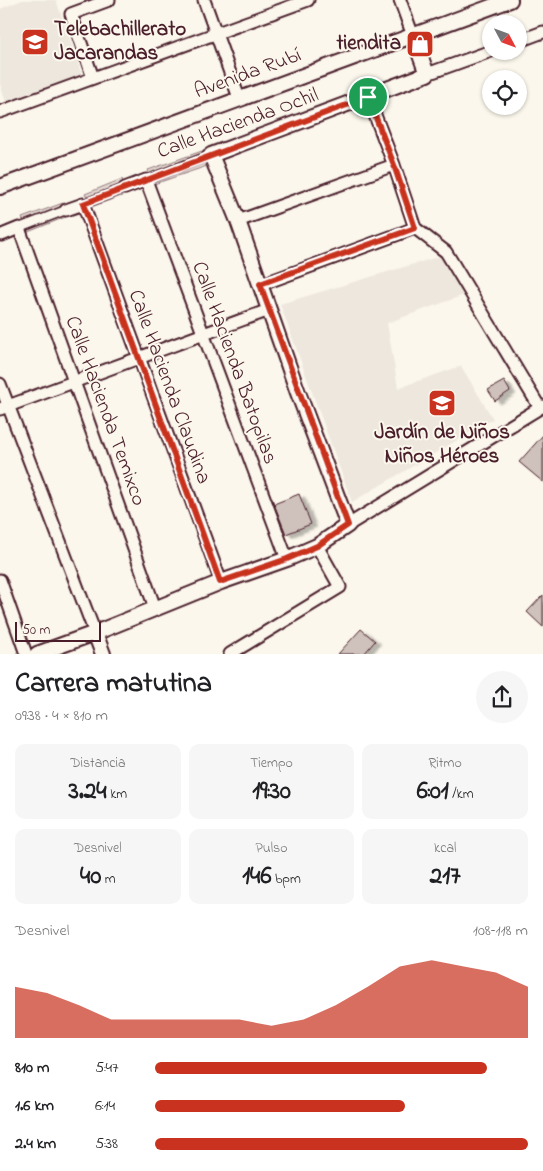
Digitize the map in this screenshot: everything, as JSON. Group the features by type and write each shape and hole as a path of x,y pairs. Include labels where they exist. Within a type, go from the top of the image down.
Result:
{"street":[{"path":"93,78 71,14 109,0"},
{"path":"204,0 239,98"},
{"path":"1,109 93,78 308,0"},
{"path":"400,0 428,74"},
{"name":"Avenida Rubí","path":"0,187 510,0"},
{"path":"528,37 543,32"},
{"name":"Calle Hacienda Ochil","path":"1,235 482,54"},
{"path":"37,654 317,546 348,525 542,407 446,252 415,228 394,165 368,97"},
{"path":"211,155 238,221 348,525"},
{"path":"238,221 394,165"},
{"name":"Calle Hacienda Batopilas","path":"146,180 287,559"},
{"name":"Calle Hacienda Claudina","path":"83,204 220,582"},
{"name":"Calle Hacienda Temixco","path":"19,228 156,608"},
{"path":"260,284 415,228"},
{"path":"4,408 269,310"},
{"path":"0,384 4,408 103,654"},
{"path":"230,654 340,587 317,546"},
{"path":"0,580 26,654"}],"shaded area":[{"name":"Telebachillerato Jacarandas","path":"22,0 56,0 82,75 6,102 0,84 0,9"},
{"path":"202,151 207,166 154,184 148,170"},
{"path":"122,179 127,194 91,207 85,194"},
{"path":"63,203 68,216 28,232 22,218"},
{"path":"441,256 464,295 387,323 398,388 461,366 493,419 352,502 280,304"}],"building":[{"path":"504,381 510,391 495,401 488,390"},
{"path":"543,435 543,482 519,462"},
{"path":"299,494 311,524 286,534 274,504"},
{"path":"543,595 543,627 527,612"},
{"path":"361,629 375,641 364,654 338,654"}],"place":[{"name":"Telebachillerato Jacarandas","path":"35,42"},
{"name":"tiendita","path":"420,44"},
{"name":"Jardín de Niños Niños Héroes","path":"442,403"}],"route":[{"path":"368,97 394,165 415,228 260,284 297,390 348,525 317,546 287,559 220,582 83,204 368,97"}]}
